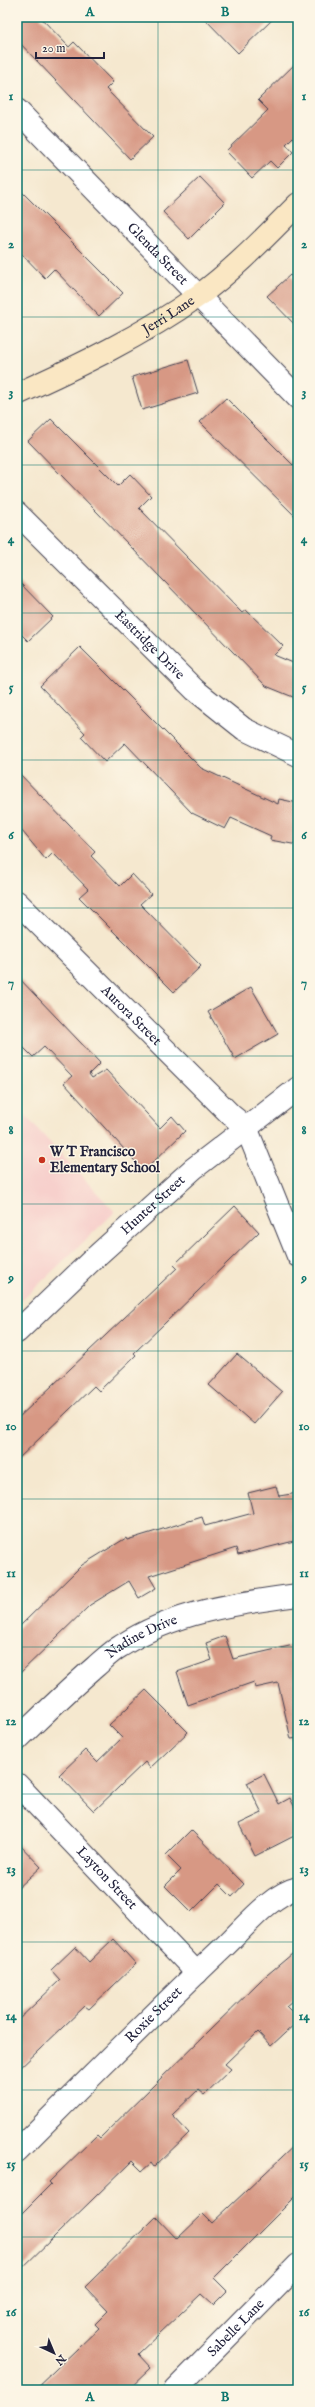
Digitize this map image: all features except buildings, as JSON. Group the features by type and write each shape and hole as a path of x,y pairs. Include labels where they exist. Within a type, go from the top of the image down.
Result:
{"street":[{"name":"Glenda Street","path":"17,110 298,398"},
{"name":"Jerri Lane","path":"17,394 59,375 131,337 199,296 265,237 298,204"},
{"name":"Eastridge Drive","path":"17,513 195,690 244,729 298,755"},
{"name":"Aurora Street","path":"17,902 226,1110 246,1127"},
{"name":"Hunter Street","path":"17,1332 91,1261 193,1169 298,1088"},
{"path":"246,1127 298,1256"},
{"name":"Nadine Drive","path":"17,1740 69,1689 120,1646 150,1630 189,1615 239,1603 298,1595"},
{"name":"Layton Street","path":"17,1784 197,1973"},
{"name":"Roxie Street","path":"17,2151 269,1904 292,1889 298,1888"},
{"name":"Sabelle Lane","path":"174,2390 298,2265"}],"shaded area":[{"name":"W T Francisco Elementary School","path":"17,1107 115,1212 17,1305"}],"place":[{"name":"W T Francisco Elementary School","path":"42,1160"}]}
